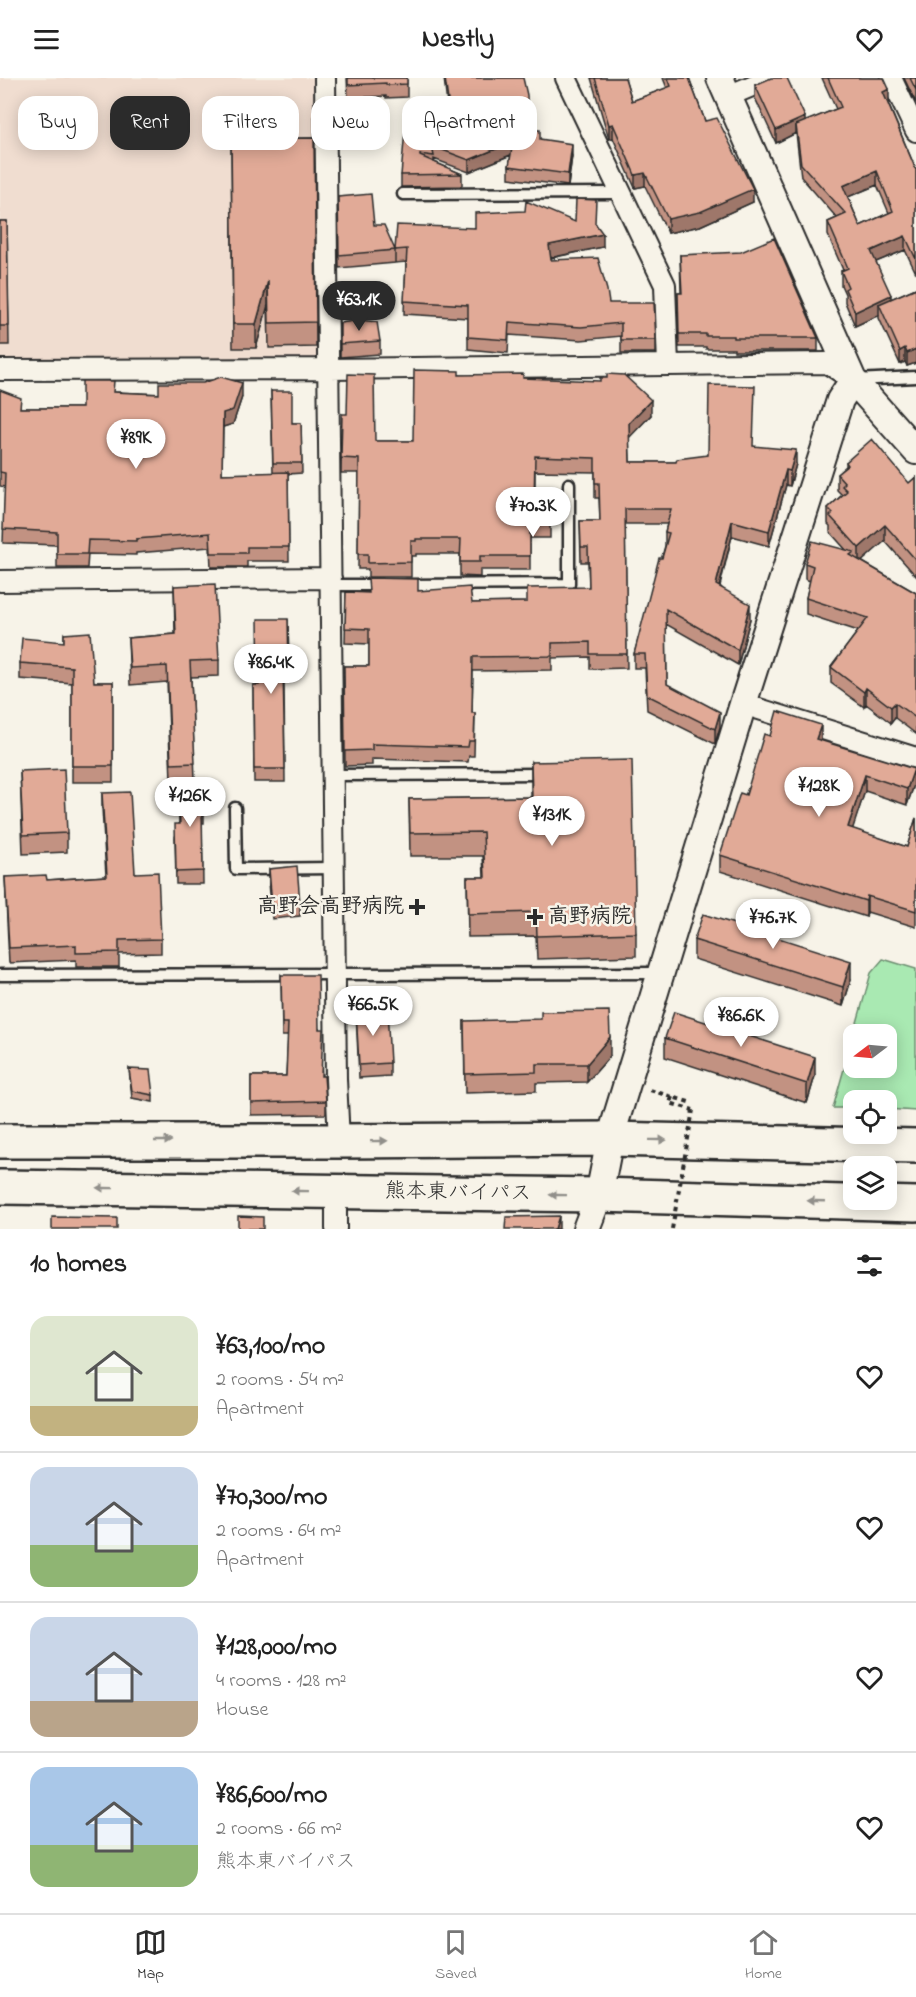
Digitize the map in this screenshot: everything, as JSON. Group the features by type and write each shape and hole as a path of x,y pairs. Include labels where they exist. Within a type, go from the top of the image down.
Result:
{"highway":[{"path":"0,1141 339,1142 610,1139 916,1146"},
{"name":"熊本東バイパス","path":"0,1187 599,1195 916,1204"}],"street":[{"path":"325,78 334,775 333,868 339,1142"},
{"path":"566,78 665,285 668,365"},
{"path":"771,78 724,87 854,380"},
{"path":"891,78 916,131"},
{"path":"0,370 827,363 854,380 916,451"},
{"path":"586,1229 599,1195 610,1139 743,704 840,400 854,380"},
{"path":"0,581 331,582"},
{"path":"743,704 916,758"},
{"path":"336,1191 336,1229"}],"lane":[{"path":"403,194 621,193"},
{"path":"854,380 916,377"},
{"path":"331,582 569,584 569,484"},
{"path":"334,775 546,774"},
{"path":"235,808 236,869 333,868"},
{"path":"0,975 661,973"}],"path":[{"path":"650,1090 692,1103"},
{"path":"672,1097 670,1103 693,1110 672,1229"}],"shaded area":[{"path":"0,78 315,78 316,96 311,96 311,150 317,150 323,358 0,358"}],"green space":[{"path":"883,959 916,969 916,1111 897,1110 897,1090 843,1090 843,1108 833,1108 843,1072 843,1078 897,1078 897,1024 857,1024 871,973"}],"building":[{"path":"348,78 407,78 407,84 348,85"},
{"path":"445,78 523,78 527,96 447,96"},
{"path":"595,78 625,78 632,101 671,86 668,78 689,78 705,121 717,118 753,189 700,212 668,219 645,173 635,175 613,124 609,125"},
{"path":"771,78 787,78 805,117 776,130 755,85"},
{"path":"828,78 884,78 889,89 883,92 916,170 916,259 905,236 871,251 891,295 855,312 845,289 848,287 841,271 848,268 828,222 846,214 801,164 796,125 841,107","holes":["877,171 893,211 860,226 843,186"]},
{"path":"910,78 916,78 916,90"},
{"path":"537,130 540,130 540,139 572,144 568,174 509,166 512,150 537,150"},
{"path":"299,138 311,138 311,150 314,150 316,322 269,323 268,281 256,324 233,324 231,150 299,150"},
{"path":"403,150 433,150 434,156 420,154 420,156 462,174 401,175"},
{"path":"443,150 493,150 469,160"},
{"path":"371,194 374,225 384,225 395,250 339,255 338,197"},
{"path":"576,199 596,200 595,223 603,234 549,245 551,260 598,258 609,303 654,303 656,340 621,340 621,323 581,327 509,322 508,340 468,337 468,305 404,301 407,249 395,250 397,225 475,228 475,213 525,211 526,201 575,222"},
{"path":"0,221 7,221 9,326 0,326"},
{"path":"774,238 818,338 734,338 734,336 679,334 678,293 682,293 680,255 741,252"},
{"path":"916,288 916,349 907,353 905,348 900,351 879,304"},
{"path":"360,320 377,322 380,341 340,344 340,323"},
{"path":"414,370 459,371 459,375 523,374 523,378 600,381 600,378 607,378 607,374 624,375 651,400 629,423 630,462 676,462 677,459 708,455 709,385 755,386 753,446 796,450 790,471 786,470 769,531 732,521 716,585 750,604 738,650 666,609 667,684 720,712 715,729 647,695 645,654 634,654 659,558 662,558 669,533 665,532 671,509 625,509 627,654 590,654 590,642 552,643 552,656 473,657 474,741 469,741 468,747 372,744 372,750 345,751 344,666 369,666 369,629 345,628 346,592 369,593 368,578 418,579 418,591 470,587 472,603 527,602 527,588 589,587 588,547 581,547 580,521 600,521 599,483 595,483 595,458 535,456 534,503 550,503 550,524 530,524 530,556 480,556 480,562 460,562 461,539 411,541 411,562 368,563 368,554 358,554 359,459 341,458 342,414 347,414 348,374 374,375 375,441 413,441"},
{"path":"221,377 242,383 233,410 223,413 222,474 288,472 289,547 247,547 247,553 211,553 210,533 136,539 136,541 88,540 87,554 57,554 57,532 3,529 5,473 0,472 0,390 21,398 20,408 82,408 82,381 114,381 113,392 159,394 159,383 203,383"},
{"path":"271,391 292,391 292,423 301,423 302,463 273,463"},
{"path":"872,439 909,483 916,477 916,560 885,525 859,548 830,516 833,513 828,508 847,491 842,486 845,483 837,474 848,465 846,462"},
{"path":"812,541 854,552 850,555 916,593 916,718 895,703 891,707 866,688 864,692 831,667 868,618 806,598 813,566 805,563"},
{"path":"215,584 219,660 190,661 195,763 171,764 167,666 130,668 128,638 176,634 174,586"},
{"path":"258,619 288,619 289,669 283,669 285,769 254,769 253,685 259,685"},
{"path":"90,632 94,682 113,682 113,766 72,766 72,667 20,663 22,638 64,642 64,634"},
{"path":"777,711 821,725 816,739 914,769 907,789 865,775 848,827 907,847 916,818 916,911 867,896 866,901 720,855 740,793 746,795 764,734 770,736"},
{"path":"632,760 636,933 537,936 536,912 468,914 467,877 485,877 483,832 410,833 409,799 532,797 531,762"},
{"path":"64,769 67,833 23,835 20,771"},
{"path":"203,781 203,871 176,872 175,824 180,824 178,782"},
{"path":"130,792 135,873 158,872 161,939 119,940 119,952 76,953 76,945 9,948 5,877 46,875 47,880 107,876 102,793"},
{"path":"297,866 300,903 272,906 269,869"},
{"path":"703,914 851,961 843,987 694,940"},
{"path":"281,975 318,975 319,1029 323,1029 321,1076 324,1076 326,1101 251,1103 251,1076 286,1076 288,1023 282,1023"},
{"path":"387,1009 390,1063 359,1065 356,1011"},
{"path":"609,1011 610,1037 587,1064 536,1064 536,1072 465,1074 464,1021 541,1019 541,1012"},
{"path":"674,1012 815,1057 807,1084 665,1038"},
{"path":"129,1069 150,1070 153,1095 132,1091"},
{"path":"238,1216 263,1217 263,1229 238,1229"},
{"path":"559,1216 555,1229 505,1229 506,1217"},
{"path":"52,1217 117,1218 117,1229 52,1229"}],"place":[{"name":"高野会高野病院","path":"417,907"},
{"name":"高野病院","path":"535,917"}]}
